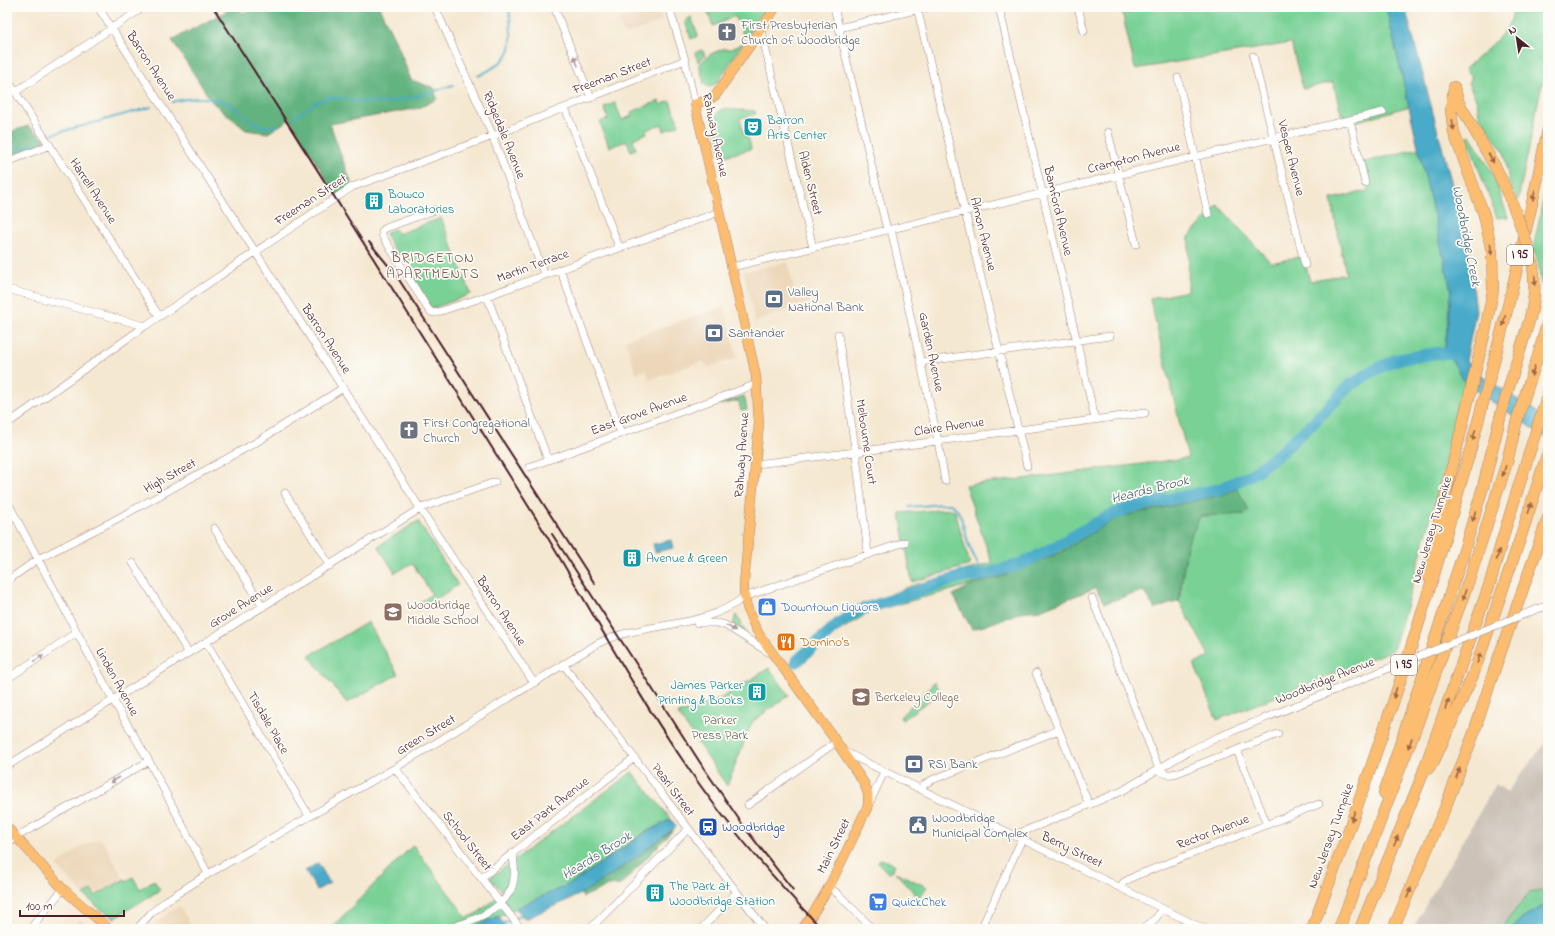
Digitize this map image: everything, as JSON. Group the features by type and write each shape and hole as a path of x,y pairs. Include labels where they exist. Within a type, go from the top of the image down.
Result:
{"highway":[{"path":"1348,904 1464,551 1483,486 1502,410 1530,318 1535,296 1535,277 1533,265 1528,246 1512,203 1497,170 1459,103 1454,86 1452,111 1454,133 1484,215 1492,252 1493,271 1491,303 1472,389 1434,540 1412,643"},
{"name":"New Jersey Turnpike","path":"1312,929 1370,768 1412,643 1453,509 1489,380 1548,129"},
{"name":"I 95","path":"1339,929 1443,654 1507,462 1517,420 1548,320"},
{"path":"1360,929 1420,780 1490,584 1505,530 1548,393"},
{"path":"1420,780 1434,761 1473,675 1517,550 1548,452"},
{"path":"1393,929 1445,808 1474,734 1494,670 1548,518"}],"main road":[{"path":"695,104 710,99 716,95 776,7"},
{"name":"Rahway Avenue","path":"695,104 757,384 759,424 744,583 744,597 754,625 773,655 836,742 865,787 869,798 868,806"},
{"name":"Main Street","path":"802,929 829,887 868,806"},
{"path":"7,828 63,889 110,929"}],"street":[{"name":"Barron Avenue","path":"98,7 534,683"},
{"path":"15,92 144,7"},
{"name":"Ridgedale Avenue","path":"435,7 492,136 544,274"},
{"path":"554,7 591,98"},
{"name":"Rahway Avenue","path":"669,7 685,60 695,104"},
{"name":"Garden Avenue","path":"834,7 920,362 938,441 945,481"},
{"path":"839,28 918,8 928,7"},
{"name":"Bamford Avenue","path":"999,7 1041,193 1095,419"},
{"path":"1078,7 1084,31"},
{"name":"Almon Avenue","path":"918,8 965,212 1027,466"},
{"name":"Alden Street","path":"760,30 813,248"},
{"name":"Vesper Avenue","path":"1253,56 1305,265"},
{"name":"Freeman Street","path":"7,424 159,316 352,187 492,136 685,60"},
{"path":"1178,78 1208,214"},
{"name":"Harrell Avenue","path":"7,79 159,316"},
{"path":"565,108 619,247"},
{"name":"Crampton Avenue","path":"732,267 1383,112"},
{"path":"1350,120 1365,183"},
{"path":"1108,132 1136,244"},
{"path":"7,162 50,145"},
{"name":"Martin Terrace","path":"435,210 386,228 382,231 384,240 431,312 440,312 487,296 560,268 719,212"},
{"path":"560,268 621,433"},
{"path":"7,289 145,326"},
{"path":"487,296 548,460"},
{"name":"Melbourne Court","path":"838,334 856,452 868,554"},
{"path":"920,362 1110,336"},
{"name":"East Grove Avenue","path":"529,467 757,384"},
{"name":"High Street","path":"7,581 38,559 111,522 255,443 343,388"},
{"name":"Claire Avenue","path":"756,464 1145,413"},
{"name":"Grove Avenue","path":"7,766 421,508 495,482"},
{"path":"285,493 330,566"},
{"name":"Linden Avenue","path":"7,500 113,700 149,761 208,874"},
{"path":"214,528 263,607"},
{"name":"Green Street","path":"136,929 151,913 167,900 208,874 395,768 597,644 618,635 645,628 679,623 717,614 729,608 744,597 905,542"},
{"path":"133,563 188,652"},
{"path":"1092,598 1159,769 1164,774 1174,774 1278,734"},
{"name":"Woodbridge Avenue","path":"1018,837 1126,789 1192,749 1218,737 1548,606"},
{"path":"679,623 712,622 725,625 773,655"},
{"path":"7,679 77,632"},
{"name":"Tisdale Place","path":"206,642 309,816"},
{"name":"Pearl Street","path":"563,664 765,929"},
{"path":"1036,673 1089,805"},
{"path":"920,789 932,780 1059,730"},
{"path":"748,805 836,742"},
{"path":"1237,750 1267,825"},
{"name":"Berry Street","path":"842,751 1204,929"},
{"name":"East Park Avenue","path":"481,878 634,758"},
{"path":"7,845 16,837 149,761"},
{"name":"School Street","path":"395,768 519,927"},
{"name":"Main Street","path":"868,806 884,772"},
{"name":"Rector Avenue","path":"1120,888 1124,882 1135,876 1319,804"},
{"path":"590,929 688,829"},
{"path":"981,929 1018,837"},
{"path":"443,929 487,913 500,903 512,887 514,876 513,854"},
{"path":"829,887 873,929"},
{"path":"30,929 63,889"},
{"path":"701,929 737,892"},
{"path":"1143,929 1156,918 1162,909"}],"shaded area":[{"path":"646,7 659,7 663,21 625,35 619,20"},
{"path":"788,262 795,294 809,292 811,302 755,322 744,272"},
{"path":"725,306 737,358 708,367 703,361 649,380 646,370 636,373 625,340"},
{"path":"1548,740 1548,890 1529,893 1505,923 1503,929 1412,929 1496,784 1507,792"},
{"path":"98,839 103,841 124,879 94,895 92,891 84,895 57,866 80,847"},
{"path":"180,906 193,929 149,929 168,913"},
{"path":"80,919 90,929 72,929"}],"green space":[{"path":"225,7 238,7 242,13 261,7 379,7 398,46 411,80 434,88 437,99 419,108 330,124 353,188 337,197 290,119 268,133 246,130 212,102 172,40 227,11"},
{"path":"706,7 766,7 745,39 735,16 713,26"},
{"path":"1121,7 1386,7 1410,106 1344,125 1333,82 1303,89 1291,43 1135,69"},
{"path":"1513,7 1548,7 1548,54 1518,201 1509,182 1504,152 1479,115 1477,101 1468,83 1472,76 1467,73 1465,69 1502,33 1512,16"},
{"path":"691,17 698,36 691,39 685,21"},
{"path":"743,43 718,82 709,87 704,84 699,64 711,54 722,49 731,49"},
{"path":"701,50 705,56 698,62 695,53"},
{"path":"659,101 660,105 670,101 679,125 664,131 662,124 646,130 647,133 633,139 636,149 631,151 627,141 609,147 600,122 608,119 604,107 615,103 622,120 632,116 631,112"},
{"path":"723,109 755,111 756,114 740,118 744,136 749,139 751,149 721,157 714,122 717,113"},
{"path":"28,126 46,140 27,153 7,155 7,133"},
{"path":"1470,135 1492,172 1508,217 1497,218 1467,137"},
{"path":"1420,148 1451,290 1445,347 1467,386 1393,650 1217,720 1194,664 1210,657 1179,601 1187,545 1200,516 1245,514 1236,488 1224,495 1119,517 1059,553 1003,576 870,612 836,633 799,667 793,657 844,613 911,586 992,563 965,485 1188,458 1150,299 1188,291 1189,237 1218,205 1271,263 1303,256 1310,281 1346,274 1331,199 1368,191 1361,163"},
{"path":"1548,177 1548,260 1541,285 1538,262 1533,249"},
{"path":"441,218 471,294 431,308 411,276 416,273 404,255 399,257 386,237 387,232 395,229 398,234"},
{"path":"744,396 747,410 741,411 739,401 719,405"},
{"path":"1237,488 1249,511 1245,514 1200,516 1187,545 1179,601 1155,609 1143,591 1105,603 1095,588 1040,610 1021,612 972,629 953,595 974,584 1003,576 1059,553 1119,517 1223,495"},
{"path":"952,509 955,511 970,565 912,582 900,513"},
{"path":"418,521 458,585 418,610 415,606 432,594 412,563 395,573 378,546"},
{"path":"736,615 746,633 733,624"},
{"path":"368,622 398,674 347,703 309,656"},
{"name":"Parker Press Park","path":"769,668 789,695 752,722 727,786 678,714 721,698"},
{"path":"934,682 941,692 902,720 900,717"},
{"path":"632,772 671,819 644,833 572,883 473,929 330,929 413,845 467,918 479,912 503,892 490,878"},
{"path":"676,827 621,885 608,886 583,897 581,894 623,867"},
{"path":"881,859 895,865 889,874 878,863"},
{"path":"895,872 927,887 919,898"},
{"path":"133,877 140,889 154,880 160,890 114,918 84,895 92,890 95,896 125,879 126,881"},
{"path":"1548,890 1548,905 1544,905 1519,921 1512,929 1503,929 1505,923 1529,893"}],"water":[{"path":"1386,7 1405,7 1468,245 1476,311 1466,361 1475,367 1474,371 1548,419 1548,439 1467,386 1445,348 1451,290"},
{"path":"671,540 673,548 655,552 653,544"},
{"path":"671,819 676,827 623,867 581,894 525,919 516,908 572,883 645,833"},
{"path":"318,863 330,883 317,890 305,871"},
{"path":"1544,905 1548,905 1548,929 1513,929 1519,921"},
{"path":"498,916 507,929 469,929"}],"waterway":[{"path":"478,76 500,63 510,49 511,32 509,7"},
{"path":"295,117 316,102 332,97 356,101 386,103 422,95 453,85"},
{"path":"172,102 193,98 214,99 227,103 256,124 269,127 278,125"},
{"path":"53,134 151,107"},
{"path":"7,147 22,148 37,144"},
{"name":"Heards Brook","path":"796,662 838,624 858,611 960,577 983,575 1021,564 1053,548 1109,516 1132,507 1220,489 1251,475 1281,452 1315,421 1349,386 1371,372 1395,360 1437,353 1449,354 1457,352"},
{"path":"909,507 951,504 957,509 969,546 983,575"},
{"name":"Heards Brook","path":"515,918 524,914"},
{"name":"Heards Brook","path":"502,924 511,920"}],"railway":[{"path":"213,7 537,520 645,703 664,732 715,806 767,869 822,929"},
{"path":"369,242 396,275 595,584"},
{"path":"552,534 703,767 745,828 793,890"}],"place":[{"name":"First Presbyterian Church of Woodbridge","path":"727,32"},
{"name":"Barron Arts Center","path":"753,127"},
{"name":"Bowco Laboratories","path":"374,201"},
{"name":"Valley National Bank","path":"774,299"},
{"name":"Santander","path":"714,333"},
{"name":"First Congregational Church","path":"409,430"},
{"name":"Avenue & Green","path":"632,558"},
{"name":"Downtown Liquors","path":"767,607"},
{"name":"Woodbridge Middle School","path":"393,612"},
{"name":"Domino's","path":"786,642"},
{"name":"James Parker Printing & Books","path":"757,692"},
{"name":"Berkeley College","path":"861,697"},
{"name":"RSI Bank","path":"914,764"},
{"name":"Woodbridge Municipal Complex","path":"918,825"},
{"name":"Woodbridge","path":"708,827"},
{"name":"The Park at Woodbridge Station","path":"655,893"},
{"name":"QuickChek","path":"878,902"}],"district":[{"name":"BRIDGETON APARTMENTS","path":"433,266"}],"water label":[{"name":"Woodbridge Creek","path":"1466,236"}]}
